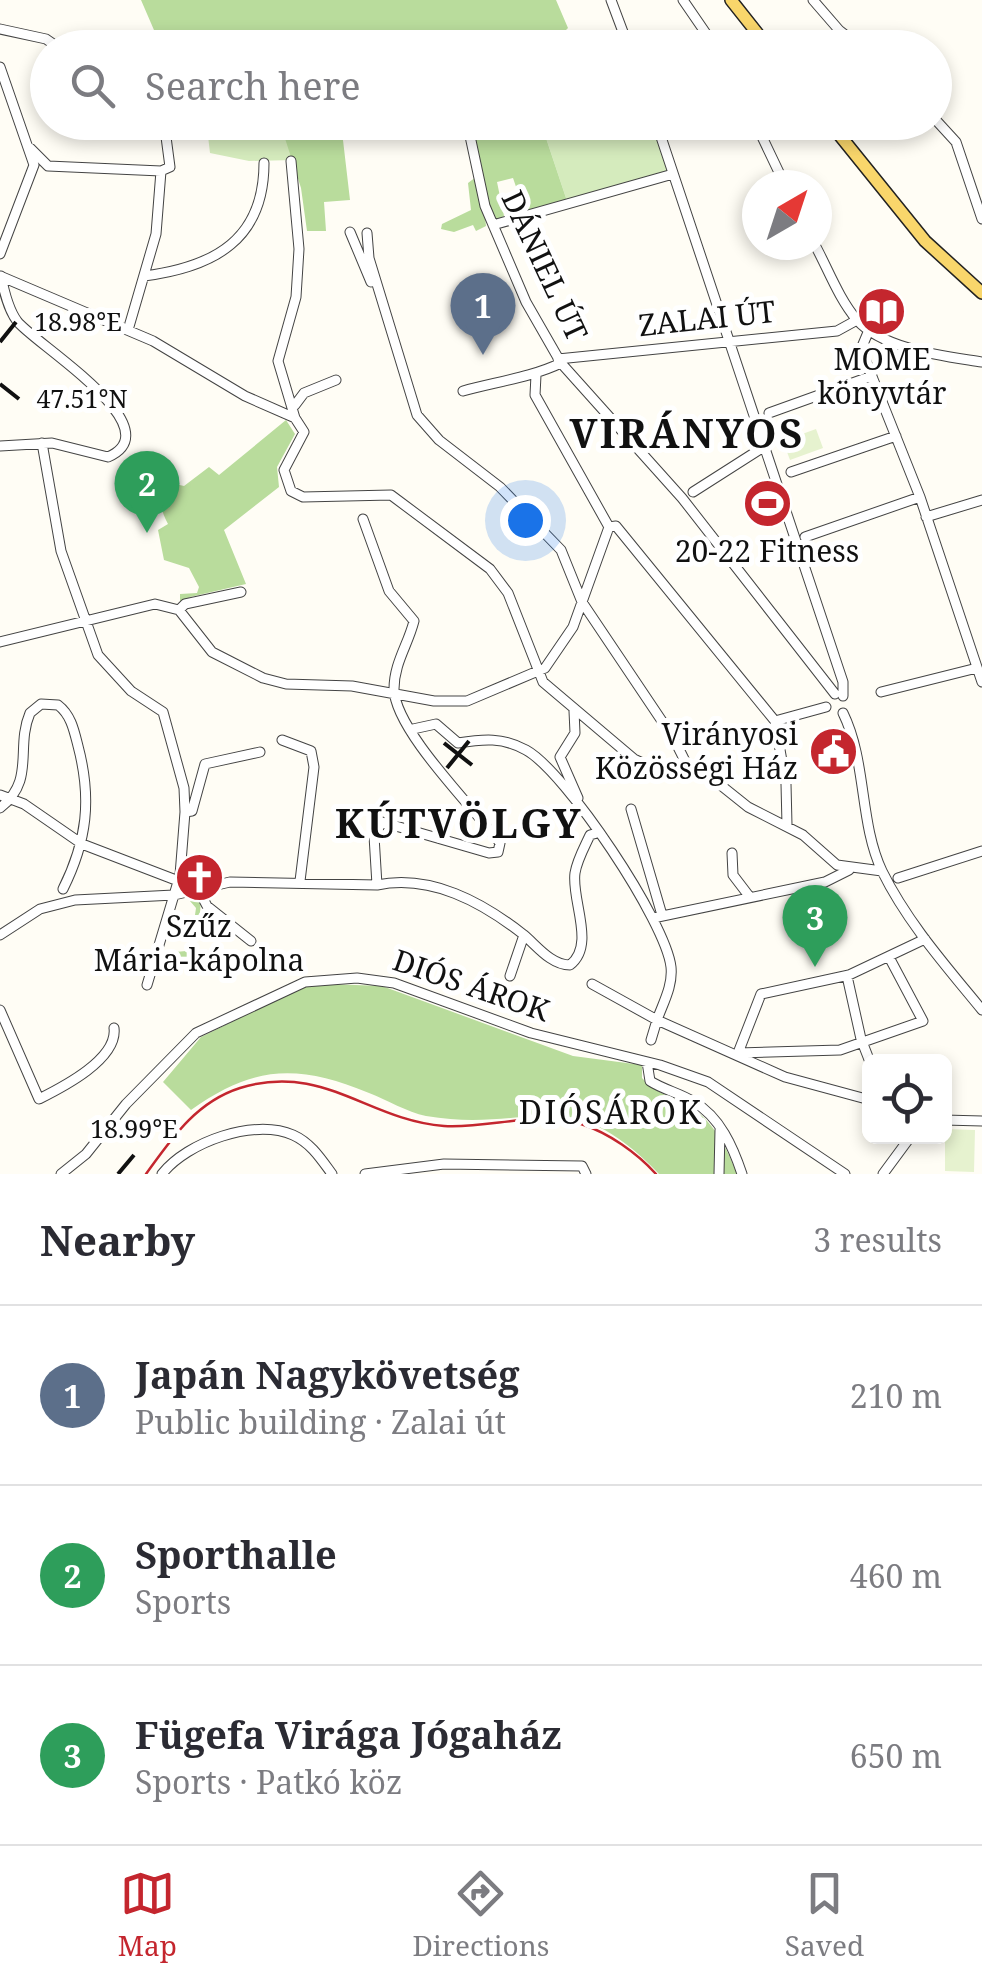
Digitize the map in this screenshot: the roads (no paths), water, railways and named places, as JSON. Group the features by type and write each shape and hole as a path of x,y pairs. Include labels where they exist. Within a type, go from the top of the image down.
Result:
{"main road":[{"path":"731,0 755,30"},
{"path":"843,140 925,242 982,293"}],"street":[{"path":"611,0 622,30"},
{"path":"683,0 704,30"},
{"path":"813,0 838,30"},
{"path":"0,29 30,36"},
{"path":"0,67 34,168 1,246"},
{"path":"952,138 982,219"},
{"path":"30,148 48,166 161,171 170,166 166,140"},
{"name":"DÁNIEL ÚT","path":"471,140 485,206 526,302 560,361 682,498 839,695"},
{"path":"662,140 842,682 839,695 826,706 775,722"},
{"path":"764,140 778,170"},
{"path":"292,161 300,250 296,297 278,361 280,380 304,432 284,470 290,491 303,497 376,493 399,499 490,569 504,586 539,674 574,711 644,764 698,767 748,807 786,825 837,865 850,870"},
{"path":"144,276 214,254 243,234 261,207 264,163"},
{"path":"128,330 159,216 161,171"},
{"path":"493,225 673,174"},
{"path":"350,232 352,244 380,297"},
{"path":"367,233 380,297 416,415 447,448 500,487 556,543 569,563 582,602 686,764"},
{"path":"823,260 857,320 868,330 888,340 982,362"},
{"path":"1,276 128,330 246,396 295,418"},
{"path":"0,446 42,444 108,457 124,446 125,430 97,387 18,323 1,276"},
{"name":"ZALAI ÚT","path":"464,391 522,374 536,375 560,361 843,330 857,320"},
{"path":"868,330 860,349 920,497 982,682"},
{"path":"0,642 154,604 179,610 218,656 263,678 434,702 467,701 539,674 570,633 609,527 535,395 536,375"},
{"path":"769,413 872,376"},
{"path":"294,405 304,392 336,380"},
{"path":"790,472 896,436"},
{"path":"42,444 61,550 85,618 104,664 166,717 184,788 185,812 174,896 147,985"},
{"path":"692,492 762,448"},
{"path":"805,537 920,497"},
{"path":"926,517 982,500"},
{"path":"363,518 390,591 414,621 397,662 394,694 439,772 496,838 500,848 489,854 382,822 374,836 378,885"},
{"path":"609,527 616,526 775,722 786,784 786,825"},
{"path":"179,610 196,601 241,592"},
{"path":"881,692 977,668"},
{"path":"826,706 832,714 842,713 847,706 839,695"},
{"path":"0,808 12,799 25,769 27,720 41,704 58,705 69,718 84,768 88,807 82,844 63,890"},
{"path":"574,711 575,733 560,757 579,806"},
{"path":"842,713 856,744 882,870 925,939 982,1010"},
{"path":"413,728 436,724 458,743 489,739 523,748 546,766 579,806 658,917"},
{"path":"282,740 311,751 314,766 300,881"},
{"path":"185,812 192,811 205,764 260,752"},
{"path":"0,796 12,799 82,844 202,886"},
{"path":"630,809 671,968 651,1040"},
{"path":"0,935 40,909 64,902 174,896 221,882 378,885 399,881 442,888 524,936 560,965 574,963 581,948 575,874 590,834 597,834"},
{"path":"898,878 982,851"},
{"path":"732,853 733,875 749,896"},
{"path":"658,917 825,882 850,870 882,870"},
{"path":"202,886 207,906 251,941"},
{"path":"510,976 524,936"},
{"path":"738,1053 761,994 848,976 925,939"},
{"path":"738,1053 822,1052 862,1043 923,1021 889,958"},
{"path":"848,976 867,1054"},
{"name":"DIÓS ÁROK","path":"61,1174 96,1142 190,1038 305,982 356,978 394,983 531,1034 647,1062 718,1088 845,1174"},
{"path":"592,984 819,1089 862,1098"},
{"path":"0,1010 39,1099 67,1085 96,1060 110,1044 114,1028"},
{"path":"647,1062 650,1081 699,1105 720,1127 742,1174"},
{"path":"952,1120 982,1121"},
{"path":"719,1174 720,1127"},
{"path":"162,1174 192,1150 235,1134 266,1130 303,1141 332,1174"},
{"path":"883,1174 905,1144"},
{"path":"364,1174 444,1164 584,1170"}],"tram line":[{"path":"146,1174 186,1123 210,1102 240,1088 269,1082 321,1087 391,1114 444,1126 530,1119 581,1124 622,1144 656,1174"}],"place":[{"name":"MOME könyvtár","path":"882,311"},
{"name":"Japán Nagykövetség","path":"483,355"},
{"name":"20-22 Fitness","path":"767,503"},
{"name":"Sporthalle","path":"147,533"},
{"name":"Virányosi Közösségi Ház","path":"833,752"},
{"name":"Szűz Mária-kápolna","path":"199,878"},
{"name":"Fügefa Virága Jógaház","path":"815,967"}],"district":[{"name":"VIRÁNYOS","path":"687,434"},
{"name":"KÚTVÖLGY","path":"459,824"},
{"name":"DIÓSÁROK","path":"611,1113"}]}
